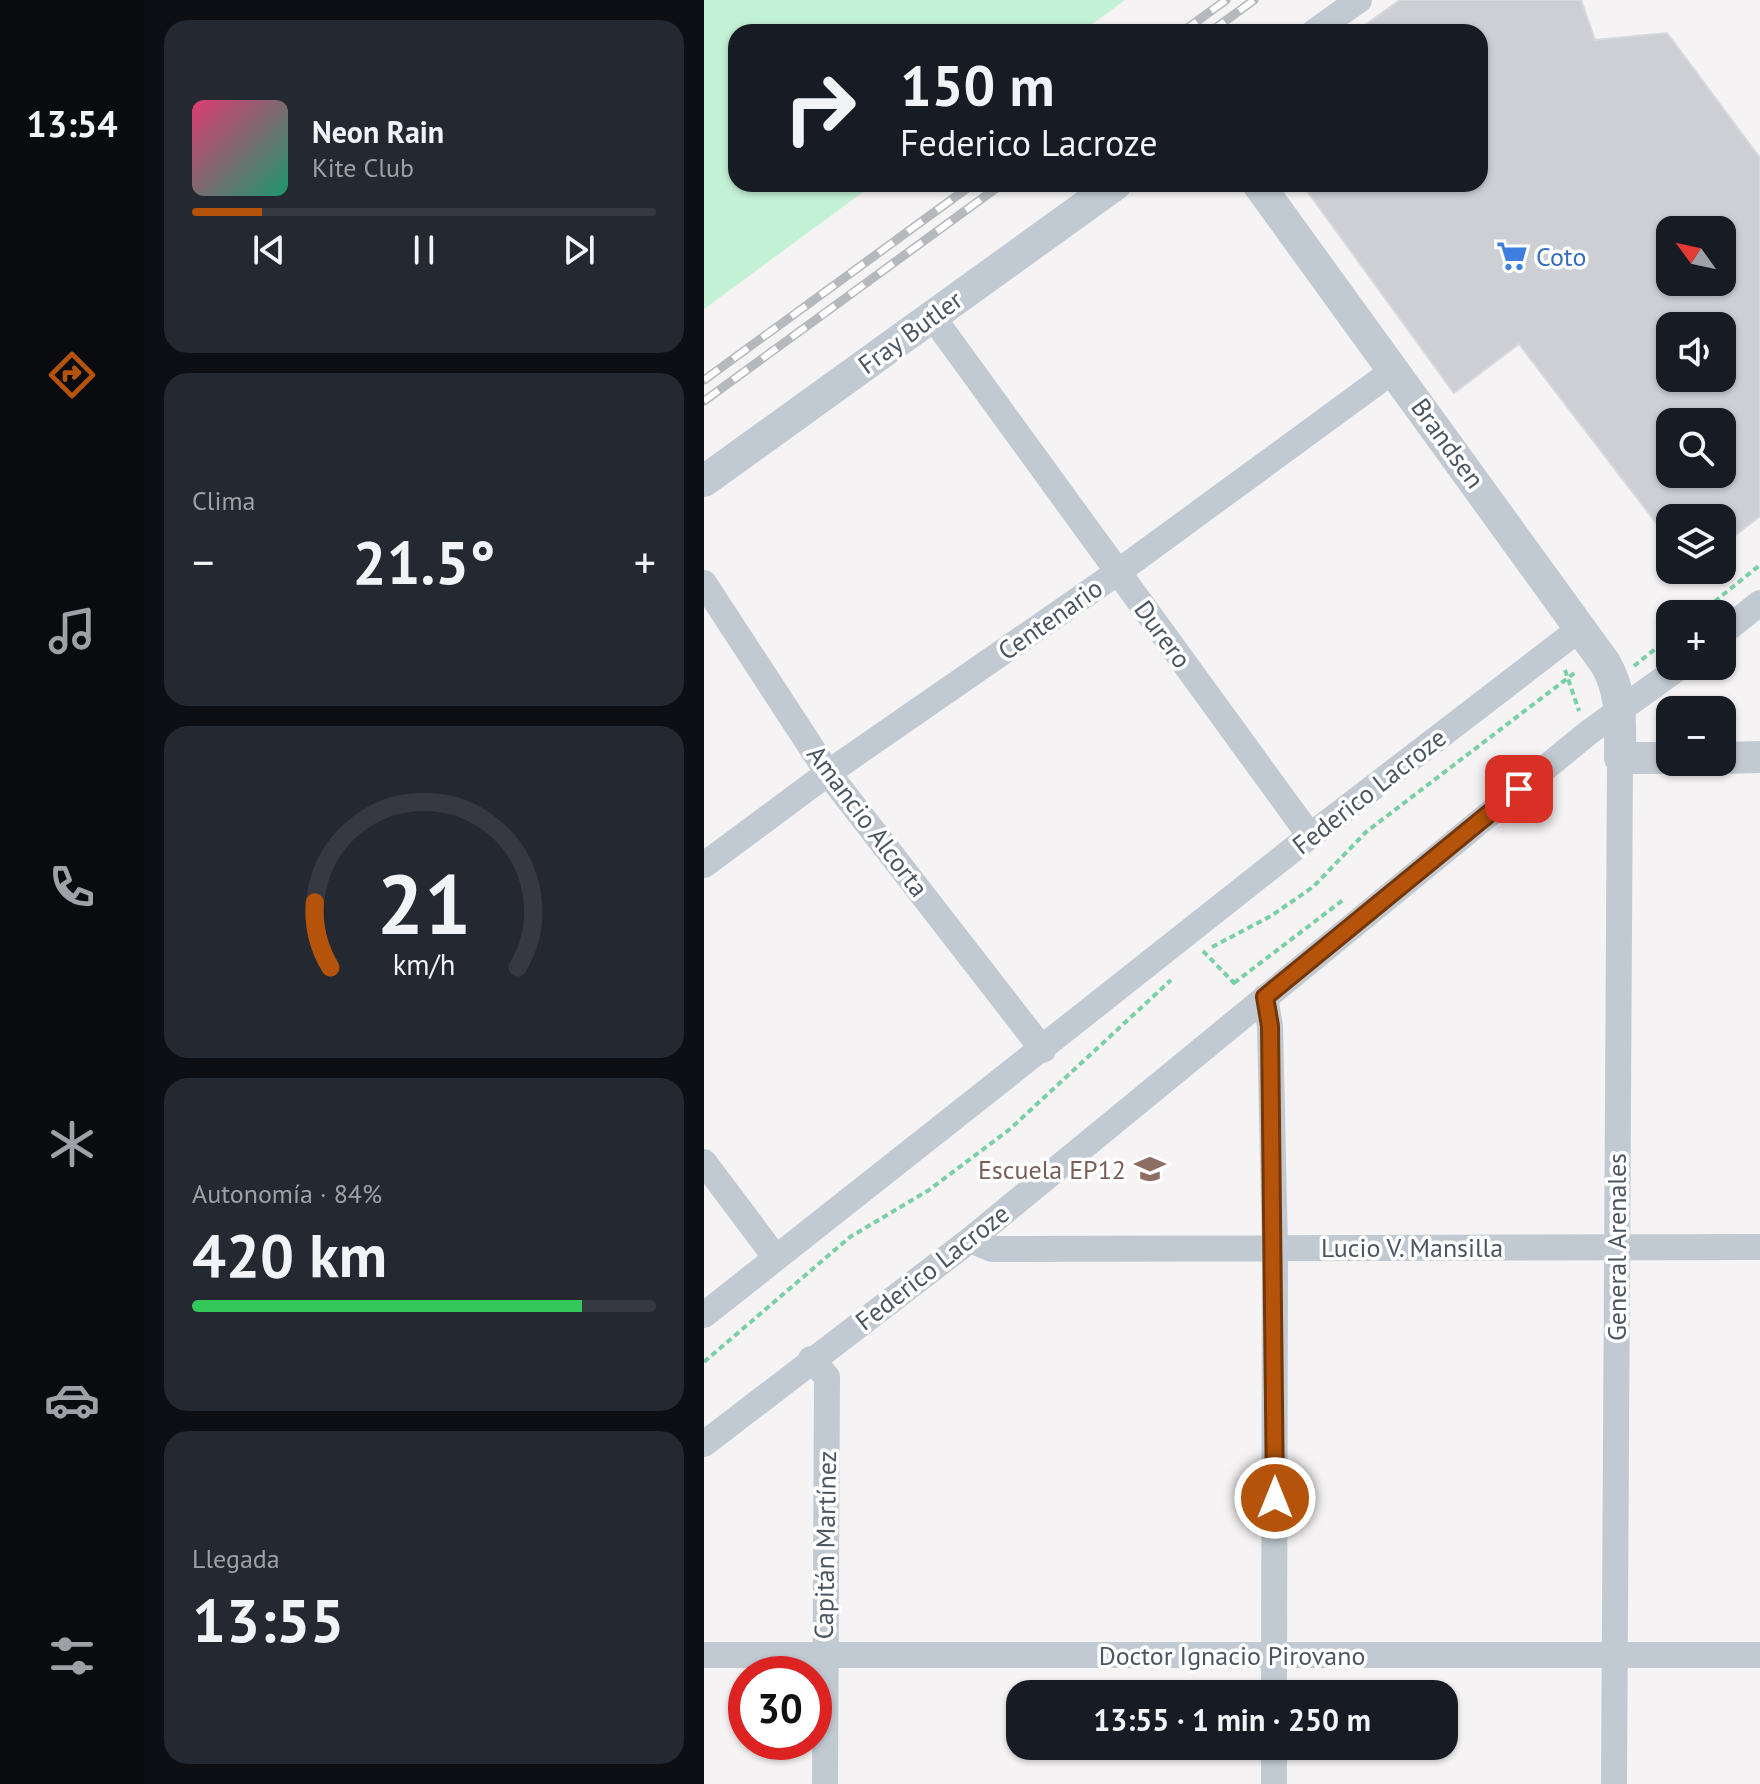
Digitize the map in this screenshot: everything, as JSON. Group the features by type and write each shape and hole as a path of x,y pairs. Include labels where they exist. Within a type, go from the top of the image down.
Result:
{"street":[{"path":"1325,24 1359,0"},
{"name":"Fray Butler","path":"704,481 1105,192"},
{"name":"Brandsen","path":"1264,192 1591,640 1616,681 1621,711"},
{"name":"Durero","path":"932,316 1310,836"},
{"name":"Centenario","path":"704,865 828,773 1118,572 1394,370"},
{"name":"Amancio Alcorta","path":"704,583 828,773 1043,1050"},
{"path":"1736,622 1760,603"},
{"name":"Federico Lacroze","path":"704,1315 1043,1050 1196,949 1310,836 1556,647 1591,640"},
{"name":"Federico Lacroze","path":"704,1444 970,1240 1588,733 1662,680"},
{"name":"General Arenales","path":"1614,1784 1621,711"},
{"path":"1736,758 1760,757"},
{"path":"1620,758 1656,758"},
{"path":"1257,1003 1270,1026 1275,1247 1274,1680"},
{"path":"704,1162 776,1258"},
{"name":"Lucio V. Mansilla","path":"970,1240 992,1249 1760,1247"},
{"name":"Capitán Martínez","path":"811,1359 827,1377 823,1654 825,1784"},
{"name":"Doctor Ignacio Pirovano","path":"704,1655 1760,1655"},
{"path":"1274,1760 1274,1784"}],"path":[{"path":"1716,600 1760,565"},
{"path":"1257,1003 1196,949 1271,916 1313,887 1366,832 1568,679 1591,640"},
{"path":"1556,647 1588,733"},
{"path":"704,1362 850,1237 929,1190 1010,1129 1175,976"}],"green space":[{"path":"704,0 1125,0 1092,24 728,24 728,192 863,192 704,309"}],"building":[{"name":"Coto","path":"1400,0 1581,0 1595,40 1667,33 1760,158 1760,516 1736,535 1736,504 1656,504 1656,523 1519,344 1454,393 1308,192 1488,192 1488,24 1366,24"}],"railway":[{"path":"1193,24 1226,0"},
{"path":"1221,24 1254,0"},
{"path":"704,380 962,192"},
{"path":"704,401 991,192"}],"place":[{"name":"Coto","path":"1512,256"},
{"name":"Escuela EP12","path":"1150,1169"}],"route":[{"path":"1275,1498 1275,1247 1270,1026 1265,997 1519,789"}]}
